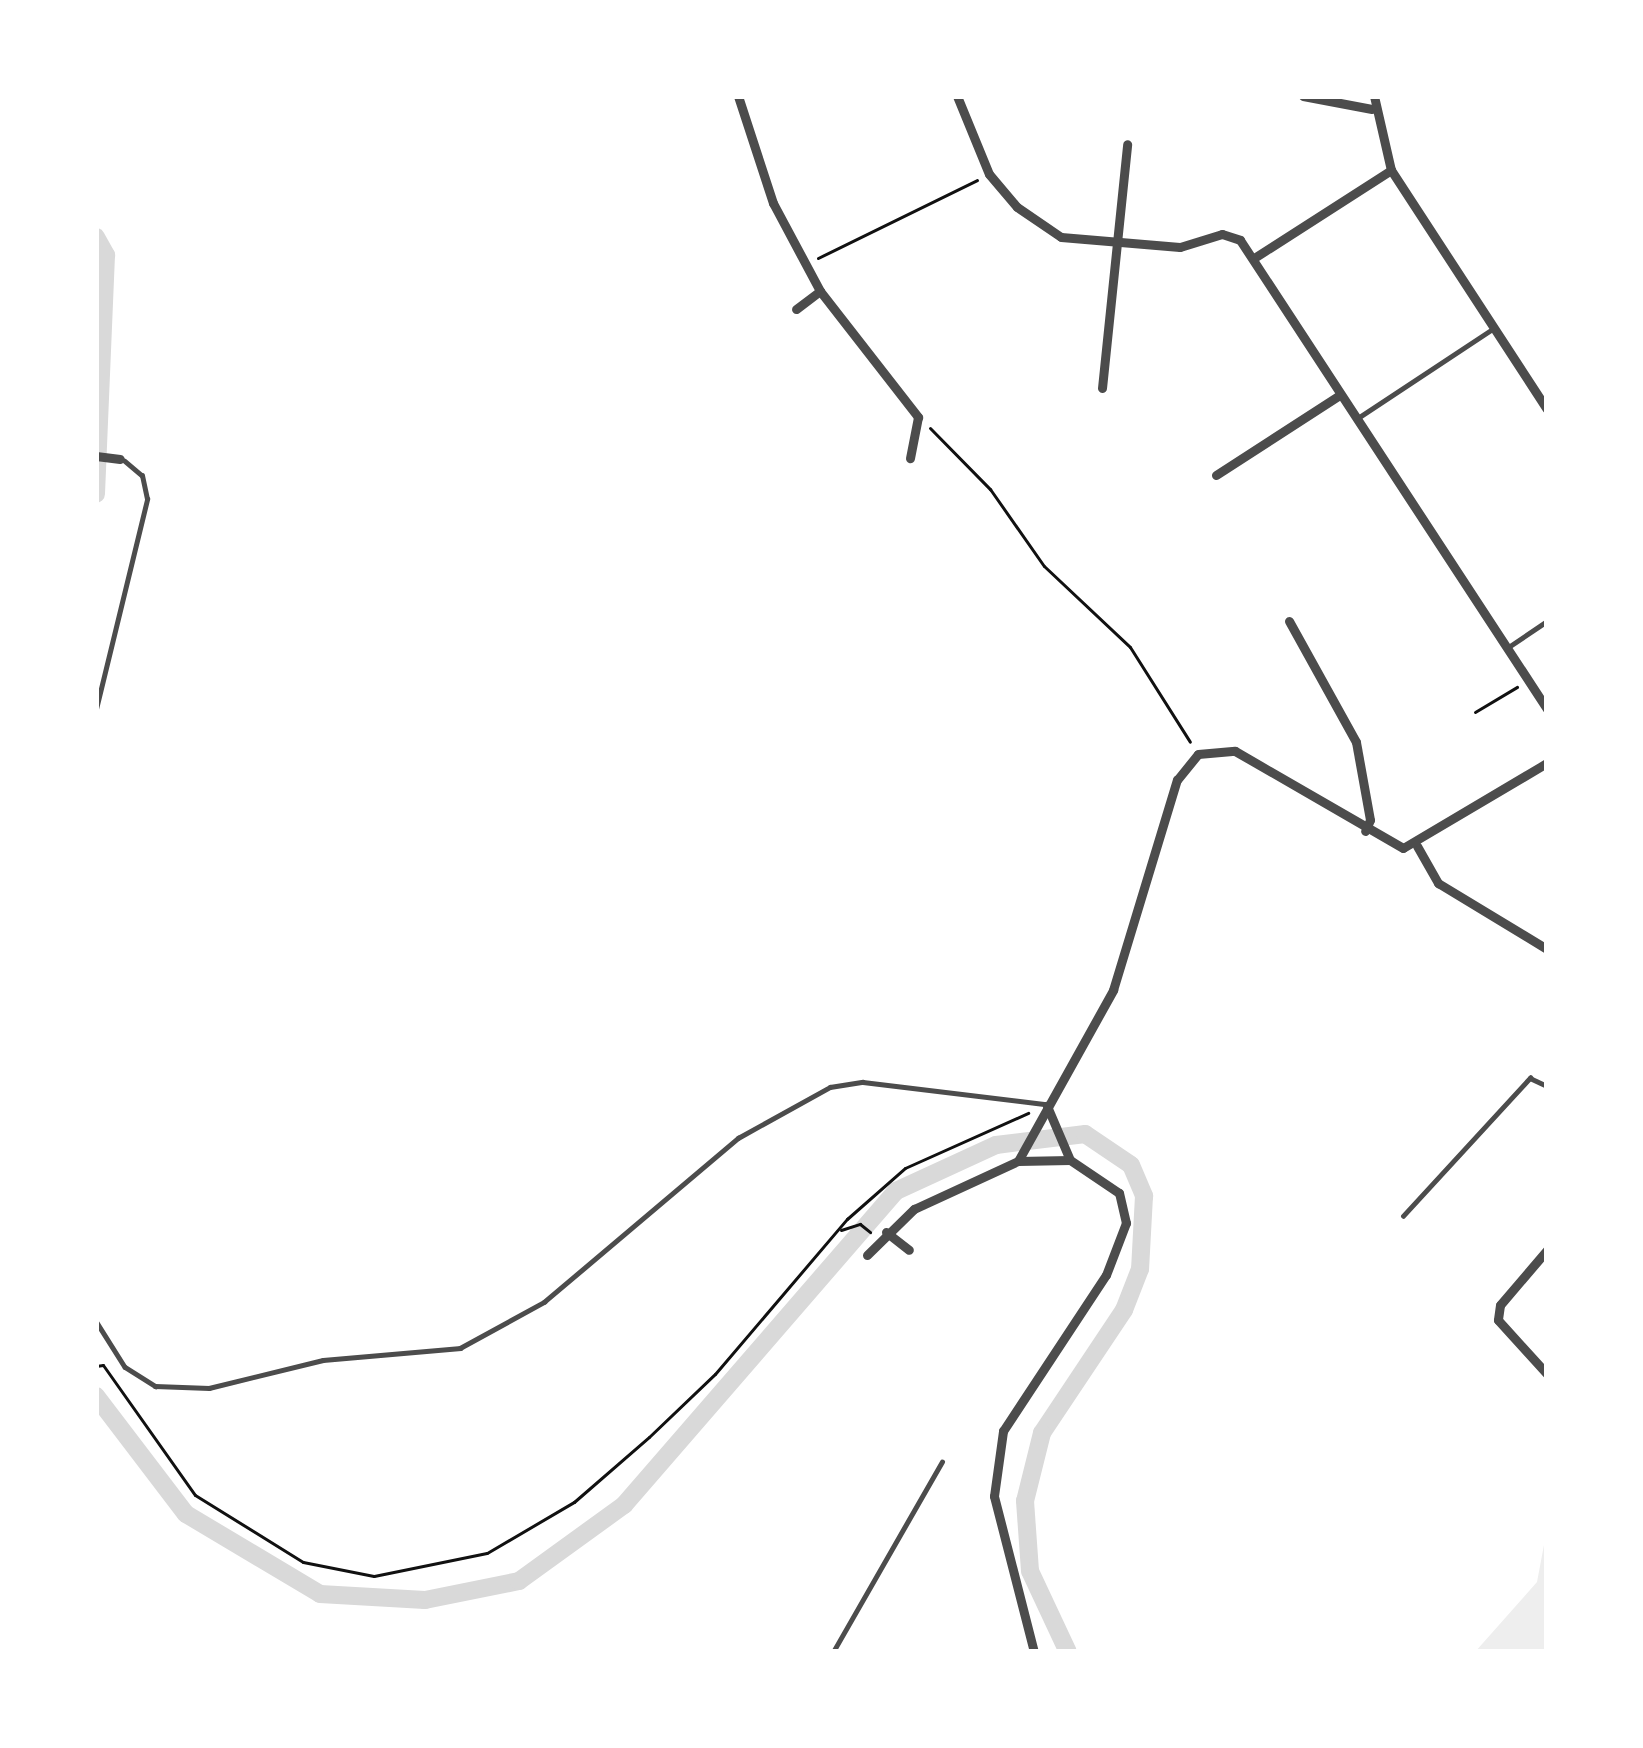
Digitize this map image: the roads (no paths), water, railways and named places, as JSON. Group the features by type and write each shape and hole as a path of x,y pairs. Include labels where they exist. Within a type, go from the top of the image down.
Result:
{"street":[{"path":"738,96 773,203 820,291 918,417 910,458"},
{"path":"957,96 989,174 1017,207 1061,237 1116,246 1180,247 1222,234 1240,240 1547,710"},
{"path":"1304,96 1372,109"},
{"path":"1373,96 1372,109 1390,170 1547,409"},
{"path":"1102,388 1127,144"},
{"path":"1254,258 1390,170"},
{"path":"796,309 820,291"},
{"path":"1216,475 1338,396"},
{"path":"96,456 120,459"},
{"path":"1289,621 1356,742 1370,820 1365,832"},
{"path":"1020,1157 1113,990 1177,780 1198,754 1235,751 1365,832 1402,848 1417,846 1547,764"},
{"path":"1417,846 1438,883 1547,949"},
{"path":"1032,1651 994,1496 1003,1431 1106,1274 1126,1223 1119,1193 1070,1160 1046,1104"},
{"path":"868,1255 880,1234 914,1209 1020,1157 1070,1160"},
{"path":"880,1234 909,1250"},
{"path":"1547,1250 1500,1305 1498,1320 1547,1374"}],"lane":[{"path":"1354,421 1494,328"},
{"path":"96,709 147,499 142,476 120,459"},
{"path":"1505,649 1547,621"},
{"path":"96,988 96,1025"},
{"path":"1403,1216 1529,1078 1547,1086"},
{"path":"96,1321 125,1367 155,1386 209,1388 323,1360 460,1348 544,1302 738,1138 830,1087 863,1082 1046,1104"},
{"path":"833,1652 942,1462"}],"waterway":[{"path":"96,237 106,255 96,494"},
{"path":"96,1396 186,1514 320,1594 425,1600 519,1581 624,1505 896,1191 996,1145 1085,1134 1131,1165 1144,1196 1140,1269 1124,1310 1042,1433 1025,1501 1030,1571 1068,1652"}]}
